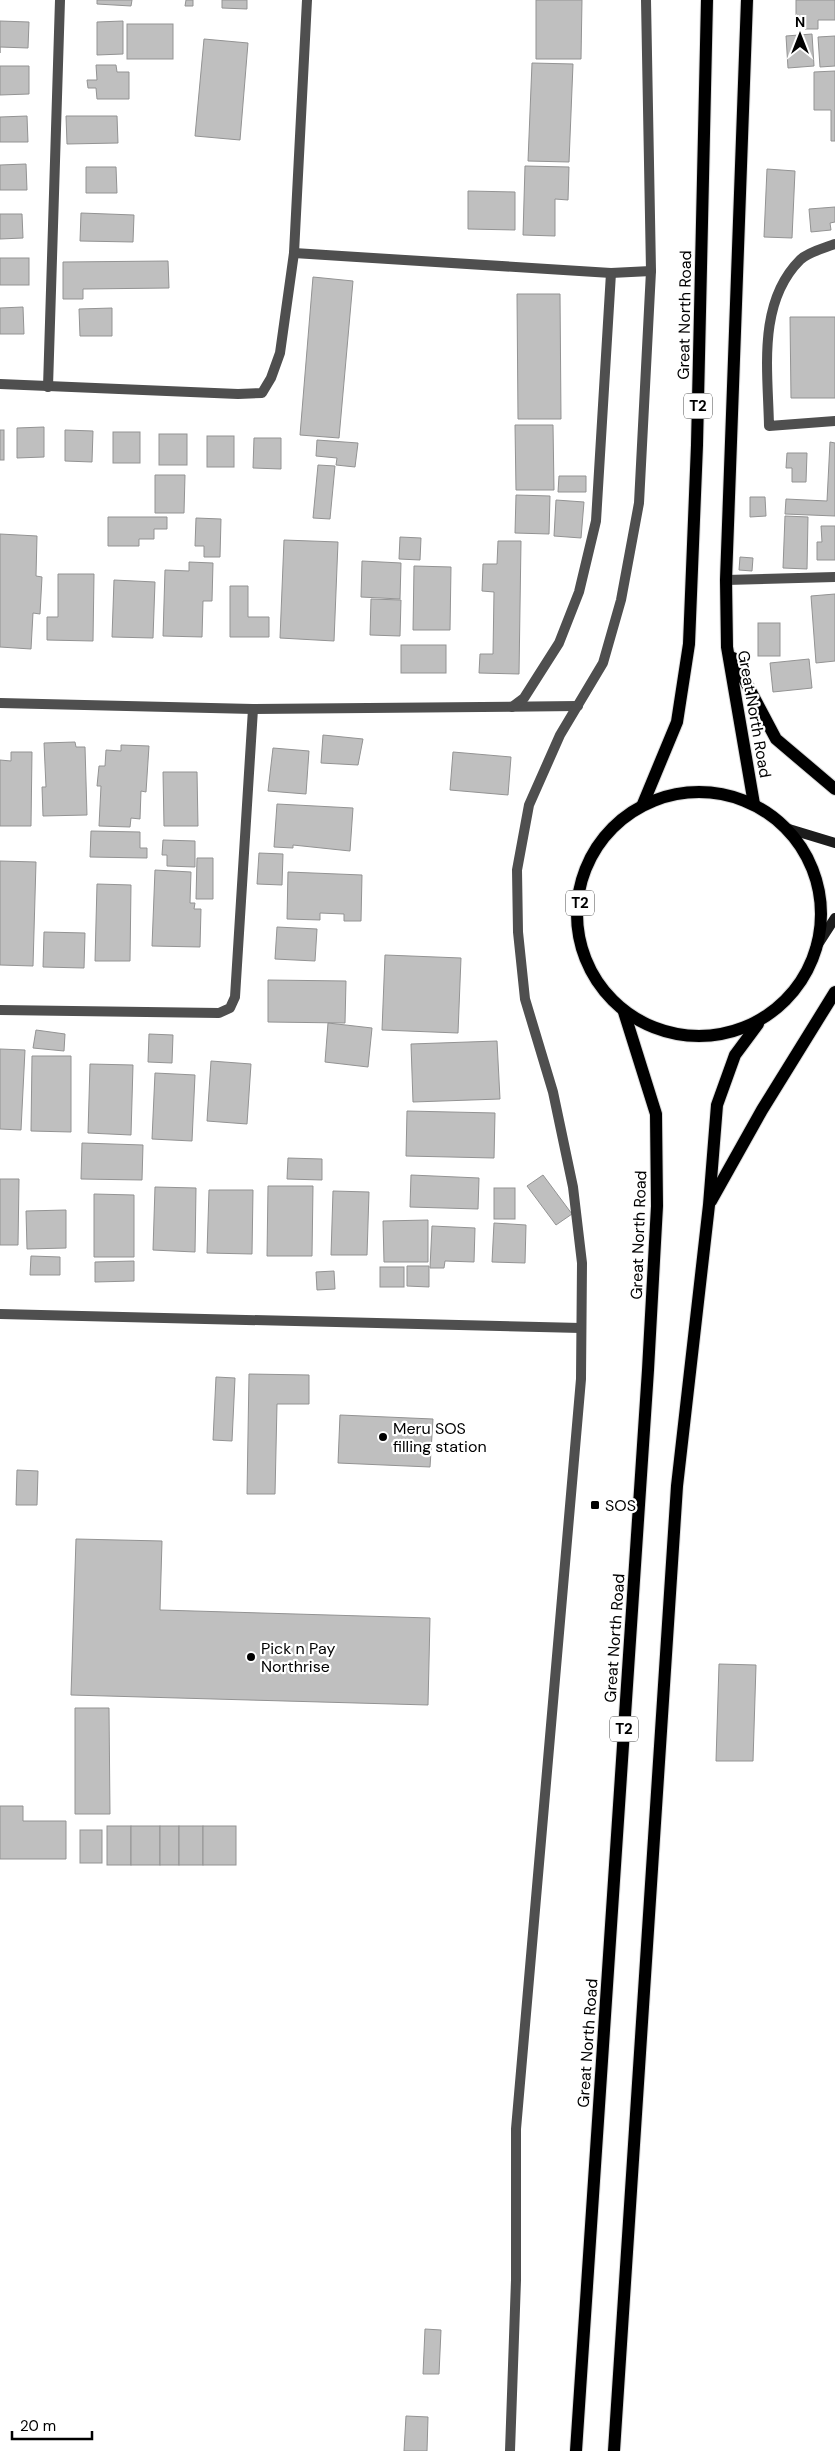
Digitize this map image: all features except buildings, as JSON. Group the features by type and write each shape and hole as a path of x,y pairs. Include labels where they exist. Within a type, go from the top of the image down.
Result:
{"main road":[{"name":"Great North Road","path":"643,804 677,722 689,644 697,445 707,0"},
{"name":"Great North Road","path":"747,0 726,580 727,647 754,804"},
{"path":"727,647 776,739 835,789"},
{"name":"T2","path":"614,2451 678,1486 709,1205 717,1105 736,1056 758,1024 783,1003 803,979 815,949 820,909 817,886 810,866 789,829 754,804 723,793 707,791 674,793 643,804 626,814 602,841 585,875 579,913 584,950 590,968 599,984 624,1012 641,1024 680,1038 720,1038 758,1024"},
{"path":"709,1205 762,1110 835,992"},
{"name":"Great North Road","path":"576,2451 648,1370 657,1206 656,1114 624,1012"}],"street":[{"path":"48,387 60,0"},
{"path":"0,384 262,394 271,378 280,353 294,253 307,0"},
{"path":"510,2451 516,2280 516,2129 547,1754 569,1541 581,1379 582,1328 582,1262 572,1187 553,1092 525,999 518,932 517,870 529,805 560,736 603,663 621,600 640,503 651,271 646,0"},
{"path":"835,244 801,258 782,284 768,326 769,426 835,422"},
{"path":"294,253 611,273 651,271"},
{"path":"511,707 524,698 559,643 579,592 596,521 611,273"},
{"path":"726,580 835,577"},
{"path":"0,703 253,709 578,706"},
{"path":"0,1010 219,1013 230,1008 235,998 253,709"},
{"path":"789,829 835,843"},
{"path":"815,949 835,918"},
{"path":"0,1314 582,1328"}],"place":[{"name":"Meru SOS filling station","path":"383,1437"},
{"name":"SOS","path":"595,1505"},
{"name":"Pick n Pay Northrise","path":"251,1657"}]}
